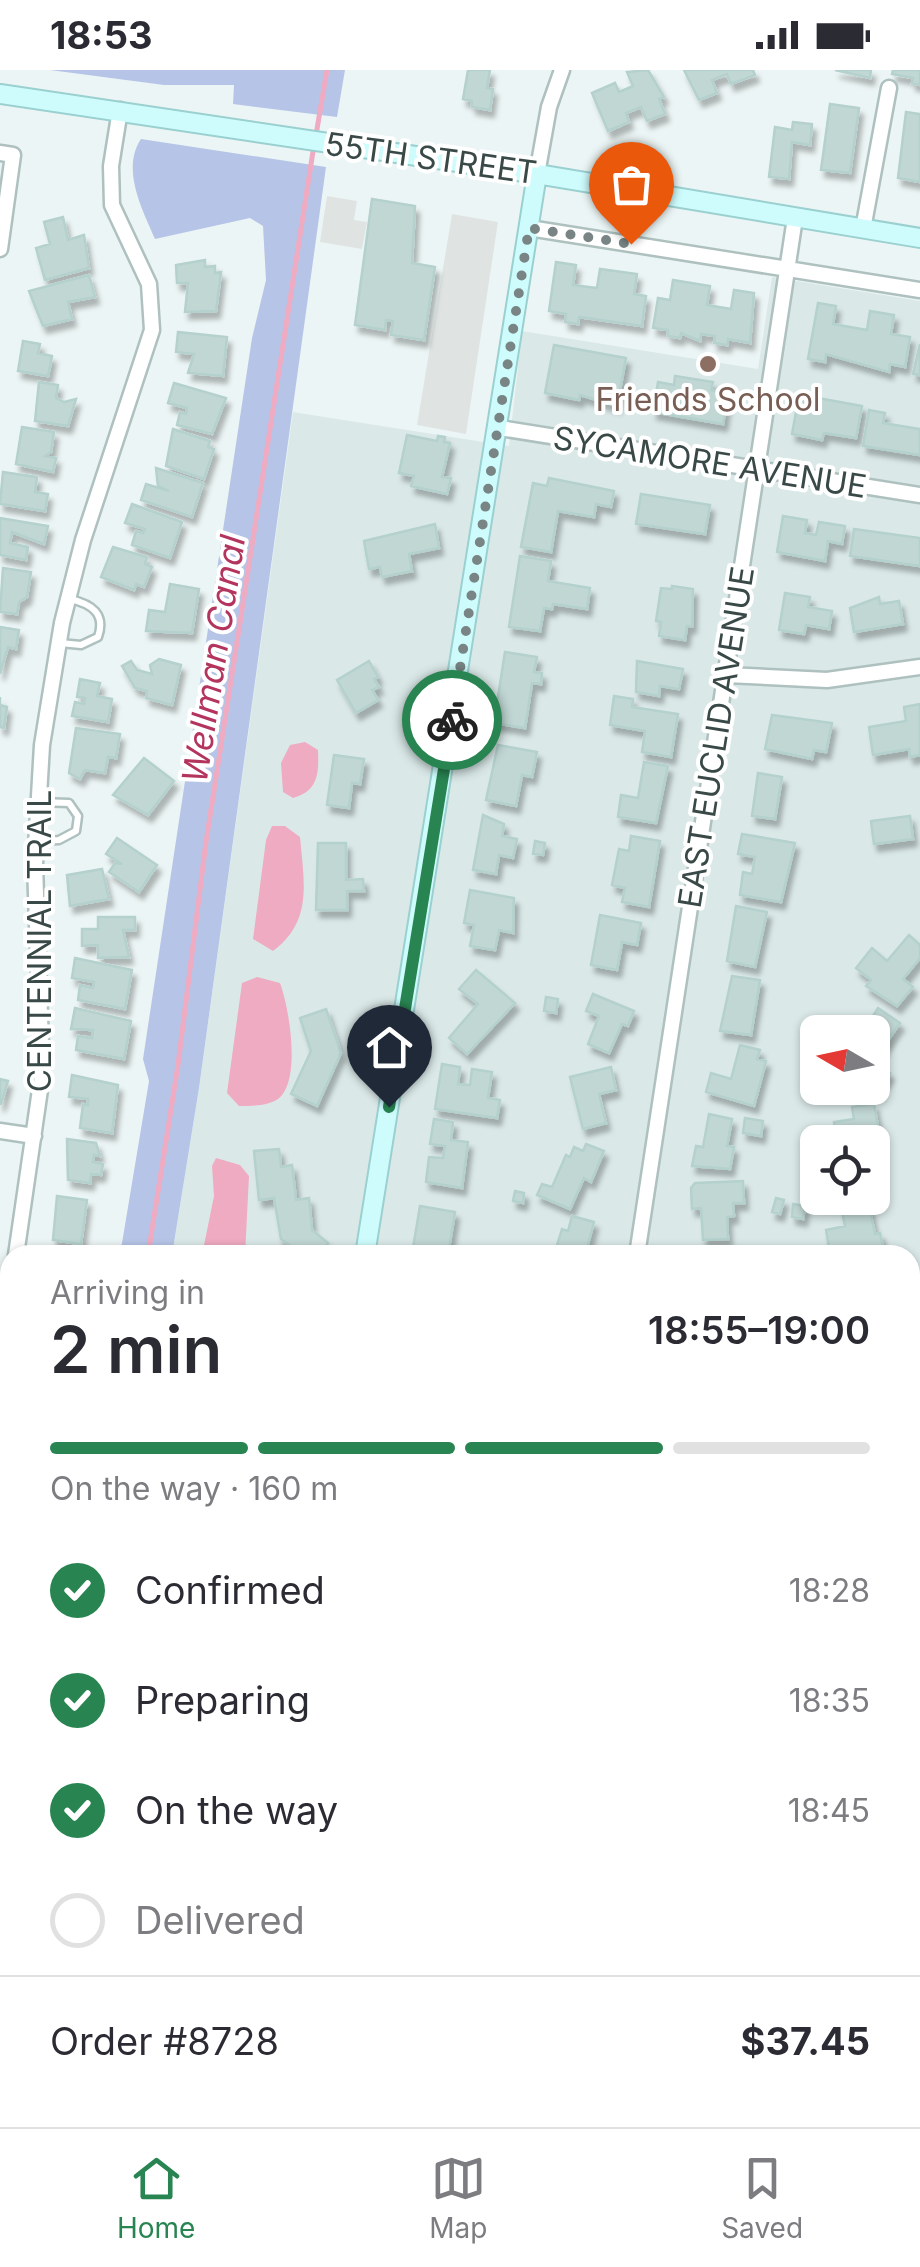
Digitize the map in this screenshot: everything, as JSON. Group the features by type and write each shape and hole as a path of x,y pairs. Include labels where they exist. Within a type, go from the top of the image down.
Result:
{"street":[{"path":"367,1245 500,428 537,174 549,106 562,70"},
{"path":"863,229 889,88"},
{"name":"55TH STREET","path":"0,94 537,174 920,238"},
{"name":"CENTENNIAL TRAIL","path":"18,1245 42,1076 35,841 58,643 68,598 152,330 150,284 112,205 109,184 120,110"},
{"path":"0,153 13,155 0,249"},
{"name":"EAST EUCLID AVENUE","path":"638,1245 796,218"},
{"path":"529,228 920,290"},
{"name":"SYCAMORE AVENUE","path":"500,428 920,496"},
{"path":"726,674 827,680 920,667"},
{"path":"0,1131 34,1136"}],"lane":[{"path":"58,643 81,645 98,637 102,624 100,614 86,603 68,598"},
{"path":"35,841 58,840 76,831 78,816 69,803 38,802"}],"shaded area":[{"path":"50,70 345,70 337,117 233,104 234,85 164,85"},
{"path":"141,139 326,167 199,1088 174,1245 122,1245 149,1081 143,1059 252,338 266,280 263,226 250,218 155,239 133,176 135,151"},
{"path":"327,196 357,201 354,220 367,222 362,249 320,242"},
{"path":"452,214 498,222 466,434 417,425"},
{"path":"772,277 920,301 920,1245 174,1245 293,412 509,446 522,331 758,369"},
{"path":"305,742 318,750 317,774 308,791 293,798 283,792 281,763 290,745"},
{"path":"272,826 285,826 300,837 304,885 295,927 273,951 253,939 266,840"},
{"path":"257,977 280,983 290,1026 290,1077 278,1099 239,1106 227,1093 242,983"},
{"path":"216,1158 240,1165 249,1176 246,1245 204,1245 214,1196 212,1166"}],"building":[{"path":"468,70 490,70 490,110 472,107 472,101 463,99"},
{"path":"648,70 664,97 659,99 665,114 647,121 641,107 626,113 629,122 608,131 592,93 615,83 619,92 633,86 627,72"},
{"path":"684,70 753,70 755,75 731,84 727,74 712,80 717,93 699,100"},
{"path":"835,70 871,70 870,78"},
{"path":"893,70 920,70 920,85 912,83 913,78 892,74"},
{"path":"830,104 859,108 850,173 821,170"},
{"path":"906,112 920,114 920,182 898,178"},
{"path":"793,122 812,124 810,145 792,142 789,179 769,177 775,127 792,130"},
{"path":"372,199 415,206 412,263 435,267 424,340 391,335 393,321 386,320 385,330 355,325"},
{"path":"63,217 68,240 84,235 89,268 45,280 36,248 50,244 44,222"},
{"path":"205,260 205,267 215,266 215,273 221,272 216,311 185,312 188,283 177,283 176,265"},
{"path":"556,262 576,265 573,285 597,288 600,269 637,274 634,294 646,296 642,326 579,317 578,324 565,322 566,314 549,311"},
{"path":"89,275 95,297 68,302 72,319 43,326 29,291"},
{"path":"673,280 710,286 707,305 731,309 734,290 754,293 750,343 728,339 727,345 714,343 715,336 701,334 700,341 681,333 680,338 668,336 668,330 653,328 658,298 670,300"},
{"path":"818,303 836,306 833,324 867,330 870,311 894,315 891,334 910,337 905,367 890,364 889,372 826,354 825,362 808,359"},
{"path":"178,332 227,337 223,376 188,373 194,354 176,352"},
{"path":"23,341 40,344 38,353 52,356 48,376 18,371"},
{"path":"920,344 920,375 913,374"},
{"path":"554,345 626,358 617,406 580,395 579,400 545,393"},
{"path":"675,376 713,382 711,390 728,393 723,424 653,412 658,382 674,385"},
{"path":"39,382 58,385 56,398 64,402 76,399 68,426 35,421"},
{"path":"174,383 226,398 212,434 177,425 180,412 186,414 187,408 168,403"},
{"path":"807,396 862,406 856,438 824,433 822,440 792,434 798,401 806,402"},
{"path":"869,410 885,413 883,423 920,429 920,455 863,446"},
{"path":"22,427 54,432 51,452 45,456 56,458 53,472 16,464"},
{"path":"173,429 210,441 208,447 214,449 204,479 166,466"},
{"path":"407,435 437,441 438,436 445,437 444,442 450,443 442,477 451,478 447,494 411,486 414,476 399,473"},
{"path":"156,468 203,483 192,517 141,500 146,484 169,491 158,486"},
{"path":"3,472 37,477 35,492 48,494 45,511 0,504"},
{"path":"549,478 614,491 611,507 596,504 594,517 558,511 551,552 521,547 533,483 547,486"},
{"path":"641,494 710,505 705,534 636,524"},
{"path":"132,504 182,522 170,558 132,545 136,531 143,533 145,529 125,523"},
{"path":"783,516 807,520 805,533 816,535 819,522 845,526 842,544 828,541 825,561 777,552"},
{"path":"0,518 48,526 44,544 12,532 10,543 28,547 26,560 0,555"},
{"path":"435,524 439,548 409,554 412,571 382,577 380,567 369,569 364,541"},
{"path":"854,529 920,538 920,566 850,556"},
{"path":"113,547 147,557 145,564 152,567 144,587 136,584 134,590 101,577"},
{"path":"520,556 551,561 548,581 590,588 587,609 553,604 552,609 544,608 540,631 509,627"},
{"path":"3,568 31,572 27,597 19,602 17,614 0,612"},
{"path":"170,584 199,589 192,633 146,631 149,610 165,612"},
{"path":"661,588 693,589 692,626 687,626 685,640 659,636 661,622 656,621"},
{"path":"785,593 810,597 808,607 832,611 829,629 806,625 804,634 779,630"},
{"path":"879,597 880,604 899,601 903,624 854,632 850,608"},
{"path":"0,627 19,630 16,649 8,647 0,674"},
{"path":"505,652 537,657 534,672 542,673 541,684 532,683 525,728 494,723"},
{"path":"159,659 181,665 172,705 146,698 147,691 135,688 122,666 131,661 137,670 152,674 150,665"},
{"path":"369,661 378,677 374,679 379,687 372,690 378,700 356,713 337,680"},
{"path":"637,661 683,669 679,689 660,686 659,696 636,692"},
{"path":"80,679 100,683 97,696 112,699 108,722 72,716 75,702 84,704 85,698 77,697"},
{"path":"614,696 633,699 632,707 678,714 671,757 642,752 645,731 610,725"},
{"path":"920,704 920,755 910,757 909,749 873,755 869,727 906,721 904,707"},
{"path":"0,705 7,707 4,728 0,727"},
{"path":"772,715 832,723 826,752 814,750 812,759 765,749"},
{"path":"76,728 120,734 116,758 108,757 105,773 85,770 80,779 69,773"},
{"path":"498,745 537,752 532,777 522,775 516,806 486,800"},
{"path":"334,755 364,759 360,784 352,783 349,808 327,805"},
{"path":"144,758 174,781 148,815 113,795"},
{"path":"644,762 668,766 656,823 618,817 621,795 638,798"},
{"path":"758,773 782,777 775,819 752,816"},
{"path":"483,815 504,824 502,836 517,839 513,858 499,855 496,874 473,870"},
{"path":"910,816 913,839 874,844 871,821"},
{"path":"742,834 795,843 781,902 740,895 743,872 752,874 755,857 738,854"},
{"path":"631,836 660,841 649,907 622,902 625,888 612,885 619,849 629,851"},
{"path":"117,838 157,865 139,892 109,872 115,863 122,864 106,854"},
{"path":"535,841 545,843 543,855 533,854"},
{"path":"318,843 346,843 346,880 363,879 364,891 347,891 347,910 316,910"},
{"path":"102,869 109,899 70,906 67,875"},
{"path":"470,890 514,898 513,933 499,930 495,950 470,946 474,925 464,923"},
{"path":"736,906 767,912 755,967 727,961"},
{"path":"600,915 641,923 637,945 622,942 617,970 591,965"},
{"path":"98,917 135,917 135,930 123,930 129,957 98,958 98,945 82,946 82,929 98,929"},
{"path":"909,935 920,945 920,958 903,979 913,987 897,1006 866,986 871,980 856,968 872,948 887,961"},
{"path":"75,958 132,970 125,1009 78,1000 80,985 93,988 94,982 72,978"},
{"path":"476,970 515,1003 467,1054 449,1038 478,1004 459,989"},
{"path":"732,976 760,980 751,1035 720,1031"},
{"path":"593,994 634,1011 628,1026 622,1024 609,1053 588,1044 599,1016 586,1011"},
{"path":"546,997 558,999 556,1013 544,1011"},
{"path":"75,1008 131,1021 124,1059 76,1050 78,1036 92,1038 93,1030 71,1029"},
{"path":"326,1009 341,1053 317,1106 291,1094 311,1051 300,1018"},
{"path":"890,1016 900,1023 890,1037"},
{"path":"740,1045 760,1050 757,1059 766,1061 754,1106 706,1092 711,1073 731,1079"},
{"path":"442,1064 460,1067 458,1084 470,1085 472,1069 492,1072 488,1098 500,1100 497,1118 435,1109"},
{"path":"611,1067 616,1090 599,1094 606,1123 583,1129 570,1077"},
{"path":"72,1075 118,1085 112,1133 80,1128 83,1104 88,1105 88,1099 69,1097"},
{"path":"0,1079 8,1081 1,1104 0,1104"},
{"path":"874,1105 878,1125 834,1125 834,1122 854,1119 852,1107"},
{"path":"709,1114 732,1119 727,1146 734,1147 730,1169 692,1166 696,1146 703,1147"},
{"path":"745,1118 763,1121 761,1136 743,1133"},
{"path":"434,1119 453,1122 451,1140 468,1142 462,1188 426,1182 429,1157 443,1158 445,1146 430,1144"},
{"path":"67,1139 96,1143 100,1156 94,1155 93,1162 103,1164 101,1175 91,1174 90,1183 68,1180"},
{"path":"586,1144 604,1151 591,1182 584,1178 570,1209 537,1195 542,1184 552,1187 566,1155 570,1157 574,1147 583,1151"},
{"path":"279,1149 281,1167 292,1165 296,1200 309,1198 312,1230 326,1245 290,1245 281,1239 274,1198 259,1200 254,1151"},
{"path":"743,1181 744,1203 733,1203 734,1216 727,1217 728,1239 703,1240 701,1208 692,1209 691,1188 695,1183"},
{"path":"515,1191 524,1193 523,1203 513,1201"},
{"path":"57,1196 87,1200 81,1244 53,1240"},
{"path":"776,1198 784,1200 780,1214 772,1212"},
{"path":"793,1204 800,1205 803,1219 792,1217"},
{"path":"420,1206 455,1212 450,1245 414,1245"},
{"path":"843,1215 871,1215 882,1245 829,1245 826,1230 845,1226"},
{"path":"572,1216 594,1222 588,1245 557,1245 562,1229 568,1231"}],"waterway":[{"name":"Wellman Canal","path":"316,135 327,70"},
{"name":"Wellman Canal","path":"150,1245 178,1065 206,842 314,145"}],"way so far":[{"path":"452,720 529,228 631,244"}],"place":[{"name":"Friends School","path":"708,364"}],"route":[{"path":"389,1107 452,720"}]}
